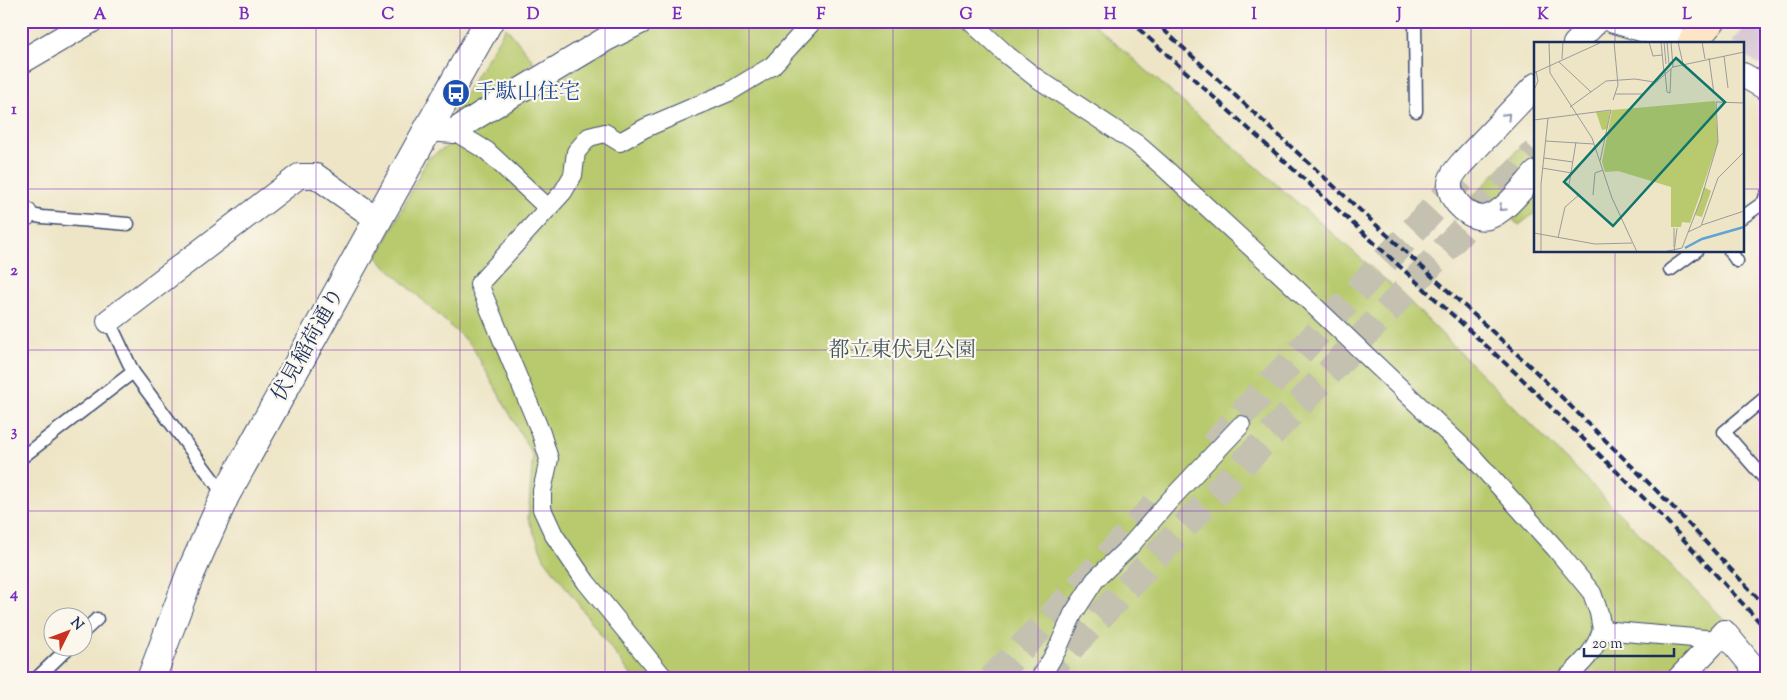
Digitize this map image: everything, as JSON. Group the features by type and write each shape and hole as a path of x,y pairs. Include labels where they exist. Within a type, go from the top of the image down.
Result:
{"main road":[{"path":"1672,41 1711,21"}],"street":[{"path":"21,62 90,21"},
{"name":"伏見稲荷通り","path":"152,679 190,572 225,496 377,219 489,21"},
{"path":"454,131 606,39 642,21"},
{"path":"665,679 586,582 554,535 542,509 542,491 549,459 541,433 479,284 563,192 573,175 576,152 590,137 604,132 620,142 645,128 729,92 772,66 813,21"},
{"path":"970,21 1006,55 1136,144 1161,165 1289,282 1471,454 1556,548 1592,593 1600,613 1602,630 1597,645 1566,679"},
{"path":"1577,42 1597,21"},
{"path":"1614,21 1672,41"},
{"path":"1744,76 1766,88"},
{"path":"1534,88 1462,163 1452,176 1450,186 1457,203 1472,215 1485,218 1496,214 1534,175"},
{"path":"428,129 454,131 487,150 548,208"},
{"path":"109,320 299,176 316,176 377,219"},
{"path":"1040,679 1057,650 1073,614 1095,580 1130,546 1170,500 1241,425"},
{"path":"1602,630 1716,640"},
{"path":"1679,679 1724,632 1763,679"}],"lane":[{"path":"1415,21 1416,111"},
{"path":"1744,216 1764,202 1766,195"},
{"path":"22,214 128,224"},
{"path":"1670,270 1695,252"},
{"path":"109,320 133,372 225,496"},
{"path":"21,458 133,372"},
{"path":"1766,397 1724,432 1766,480"},
{"path":"92,624 97,619"},
{"path":"36,679 58,658"}],"shaded area":[{"path":"1751,21 1766,21 1766,69 1744,55 1744,42 1733,41"}],"green space":[{"name":"都立東伏見公園","path":"654,21 1090,21 1406,298 1726,621 1671,679 634,679 544,558 528,518 533,456 472,346 377,258 428,158"},
{"path":"506,27 534,62 468,110 452,115"},
{"path":"1520,147 1534,158 1534,161 1495,202 1477,205 1469,201"},
{"path":"1534,198 1534,214 1519,225 1513,220"}],"tunnel":[{"path":"1639,42 1658,21"},
{"path":"1041,679 1534,154"},
{"path":"1213,445 1467,173"},
{"path":"992,679 1156,505"}],"railway":[{"path":"1130,21 1518,375 1660,514 1766,629"},
{"path":"1154,21 1531,367 1670,504 1766,607"}],"place":[{"name":"千駄山住宅","path":"456,93"}]}
